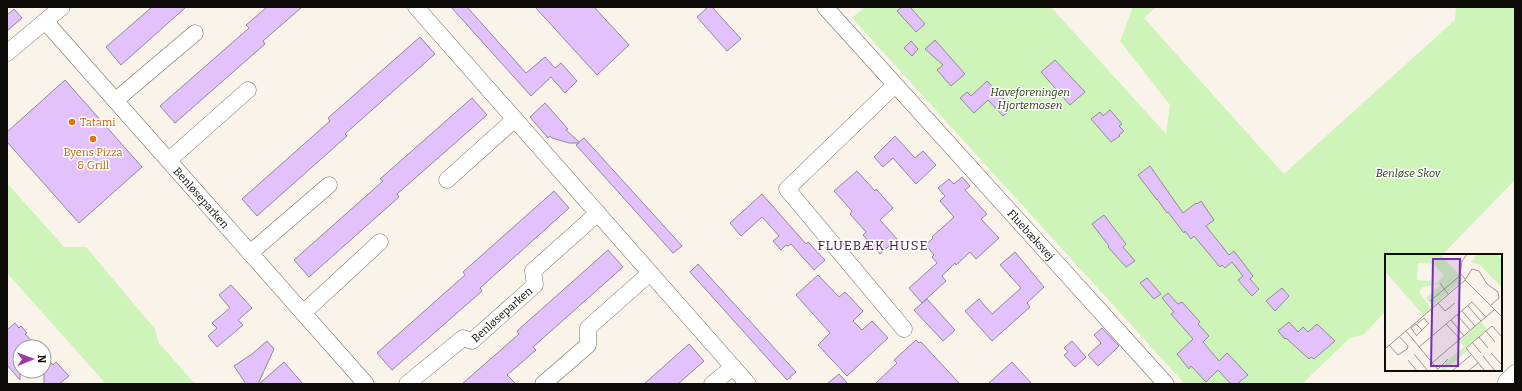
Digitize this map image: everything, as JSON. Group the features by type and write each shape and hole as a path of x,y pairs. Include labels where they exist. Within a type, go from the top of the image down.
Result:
{"street":[{"path":"7,53 62,7"},
{"path":"416,7 748,384"},
{"name":"Fluebæksvej","path":"824,7 1166,384"},
{"name":"Benløseparken","path":"45,21 366,384"},
{"path":"116,100 195,33"},
{"path":"895,85 787,189 904,329"},
{"name":"Benløseparken","path":"169,160 248,90"},
{"path":"447,180 515,119"},
{"path":"250,253 329,185"},
{"name":"Benløseparken","path":"407,384 463,338 472,341 535,285 533,271 598,214"},
{"path":"303,313 380,242"},
{"path":"543,384 588,345 588,328 650,273"},
{"path":"712,384 733,367"},
{"path":"1506,384 1506,382 1515,373"}],"green space":[{"path":"865,7 1051,7 1166,134 1170,105 1120,41 1133,7 1156,7 1144,18 1284,174 1455,20 1456,7 1515,7 1515,180 1443,254 1385,254 1385,312 1363,335 1350,338 1302,384 1185,384 852,18"},
{"path":"7,183 64,247 86,247 155,329 159,343 195,384 106,384 7,273"}],"building":[{"path":"152,7 186,7 121,65 106,47"},
{"path":"267,7 302,7 263,41 265,44 175,123 160,106 249,28 246,25"},
{"path":"451,7 467,7 526,73 545,57 555,68 561,63 577,81 565,93 551,77 531,96"},
{"path":"535,7 594,7 629,45 597,75"},
{"path":"708,7 712,7 741,39 727,51 697,17"},
{"path":"902,7 910,7 925,24 916,32 897,11"},
{"path":"14,9 22,18 7,31 7,15"},
{"path":"420,37 435,54 345,134 347,136 257,216 242,199 330,121 328,118"},
{"path":"935,40 965,74 951,86 937,70 943,65 925,49"},
{"path":"911,41 918,49 912,56 904,48"},
{"path":"1055,60 1085,92 1070,105 1041,72"},
{"path":"65,80 142,167 79,223 7,142 7,132"},
{"path":"987,81 1012,108 1003,116 988,100 974,113 960,98 967,92 971,96"},
{"path":"472,98 487,115 397,194 399,197 309,277 294,260 383,181 380,179"},
{"path":"545,103 568,129 566,130 579,142 584,138 682,246 673,253 576,145 579,143 569,143 550,136 548,138 530,117"},
{"path":"1110,110 1122,124 1119,126 1124,131 1119,135 1120,136 1111,142 1091,119 1100,112 1103,116"},
{"path":"895,136 915,158 923,151 936,165 916,184 893,158 883,167 874,157"},
{"path":"1150,166 1183,213 1201,201 1214,220 1206,226 1229,255 1234,251 1253,276 1250,279 1259,289 1252,296 1238,280 1243,276 1232,262 1225,268 1222,265 1220,267 1194,236 1191,239 1185,231 1184,233 1168,212 1167,213 1138,175"},
{"path":"857,171 893,208 880,220 897,239 880,254 863,235 866,232 850,214 852,211 834,191"},
{"path":"962,177 970,186 965,190 987,214 981,219 999,238 976,259 970,252 956,265 955,263 942,276 946,281 922,303 909,288 937,263 932,257 934,255 926,245 933,238 932,237 954,217 940,201 945,196 938,188 949,179 954,184"},
{"path":"554,191 569,208 480,288 482,291 392,370 377,353 465,275 463,272"},
{"path":"762,194 806,244 808,242 825,260 814,270 791,244 788,246 786,245 781,250 773,241 779,236 762,217 741,236 730,223"},
{"path":"1104,215 1126,244 1123,247 1135,261 1126,267 1108,247 1109,246 1092,224"},
{"path":"608,250 623,267 533,347 536,350 507,375 516,384 462,384 519,334 517,331"},
{"path":"1015,252 1044,287 1027,303 1030,307 992,341 965,311 979,299 992,314 1021,288 1000,265"},
{"path":"698,264 796,372 787,380 690,272"},
{"path":"818,275 839,297 845,292 863,311 853,321 862,330 872,321 888,338 847,376 818,345 830,333 796,295"},
{"path":"1147,278 1161,294 1154,299 1140,283"},
{"path":"231,285 252,308 238,320 243,325 217,347 208,336 217,328 212,323 230,308 219,295"},
{"path":"1282,288 1289,296 1275,311 1266,301"},
{"path":"1168,293 1178,304 1182,302 1200,322 1198,324 1209,336 1203,342 1219,361 1227,353 1248,375 1237,384 1231,384 1218,370 1206,382 1191,366 1189,369 1177,354 1193,339 1171,314 1174,312 1162,298"},
{"path":"927,299 955,330 943,341 914,310"},
{"path":"1289,322 1298,332 1303,327 1308,332 1317,324 1335,341 1314,359 1311,357 1309,359 1286,338 1285,339 1278,331"},
{"path":"15,323 19,328 21,326 30,339 12,339 12,371 7,365 7,330"},
{"path":"1102,328 1119,346 1098,366 1088,355 1101,343 1094,335"},
{"path":"916,340 919,343 921,342 960,384 875,384 897,363 894,360"},
{"path":"267,341 274,349 258,384 246,384 234,366 252,354"},
{"path":"1072,341 1086,357 1075,367 1064,355 1068,352 1064,348"},
{"path":"689,344 704,361 678,384 644,384"},
{"path":"56,362 69,376 59,384 44,384 44,379 52,379 52,364 53,365"},
{"path":"284,362 303,384 259,384"},
{"path":"1012,362 1032,384 988,384"},
{"path":"839,374 848,384 827,384"}],"place":[{"name":"Tatami","path":"72,122"},
{"name":"Byens Pizza & Grill","path":"93,139"}],"district":[{"name":"FLUEBÆK HUSE","path":"873,245"}],"park label":[{"name":"Haveforeningen Hjortemosen","path":"1030,98"},
{"name":"Benløse Skov","path":"1408,173"}]}
